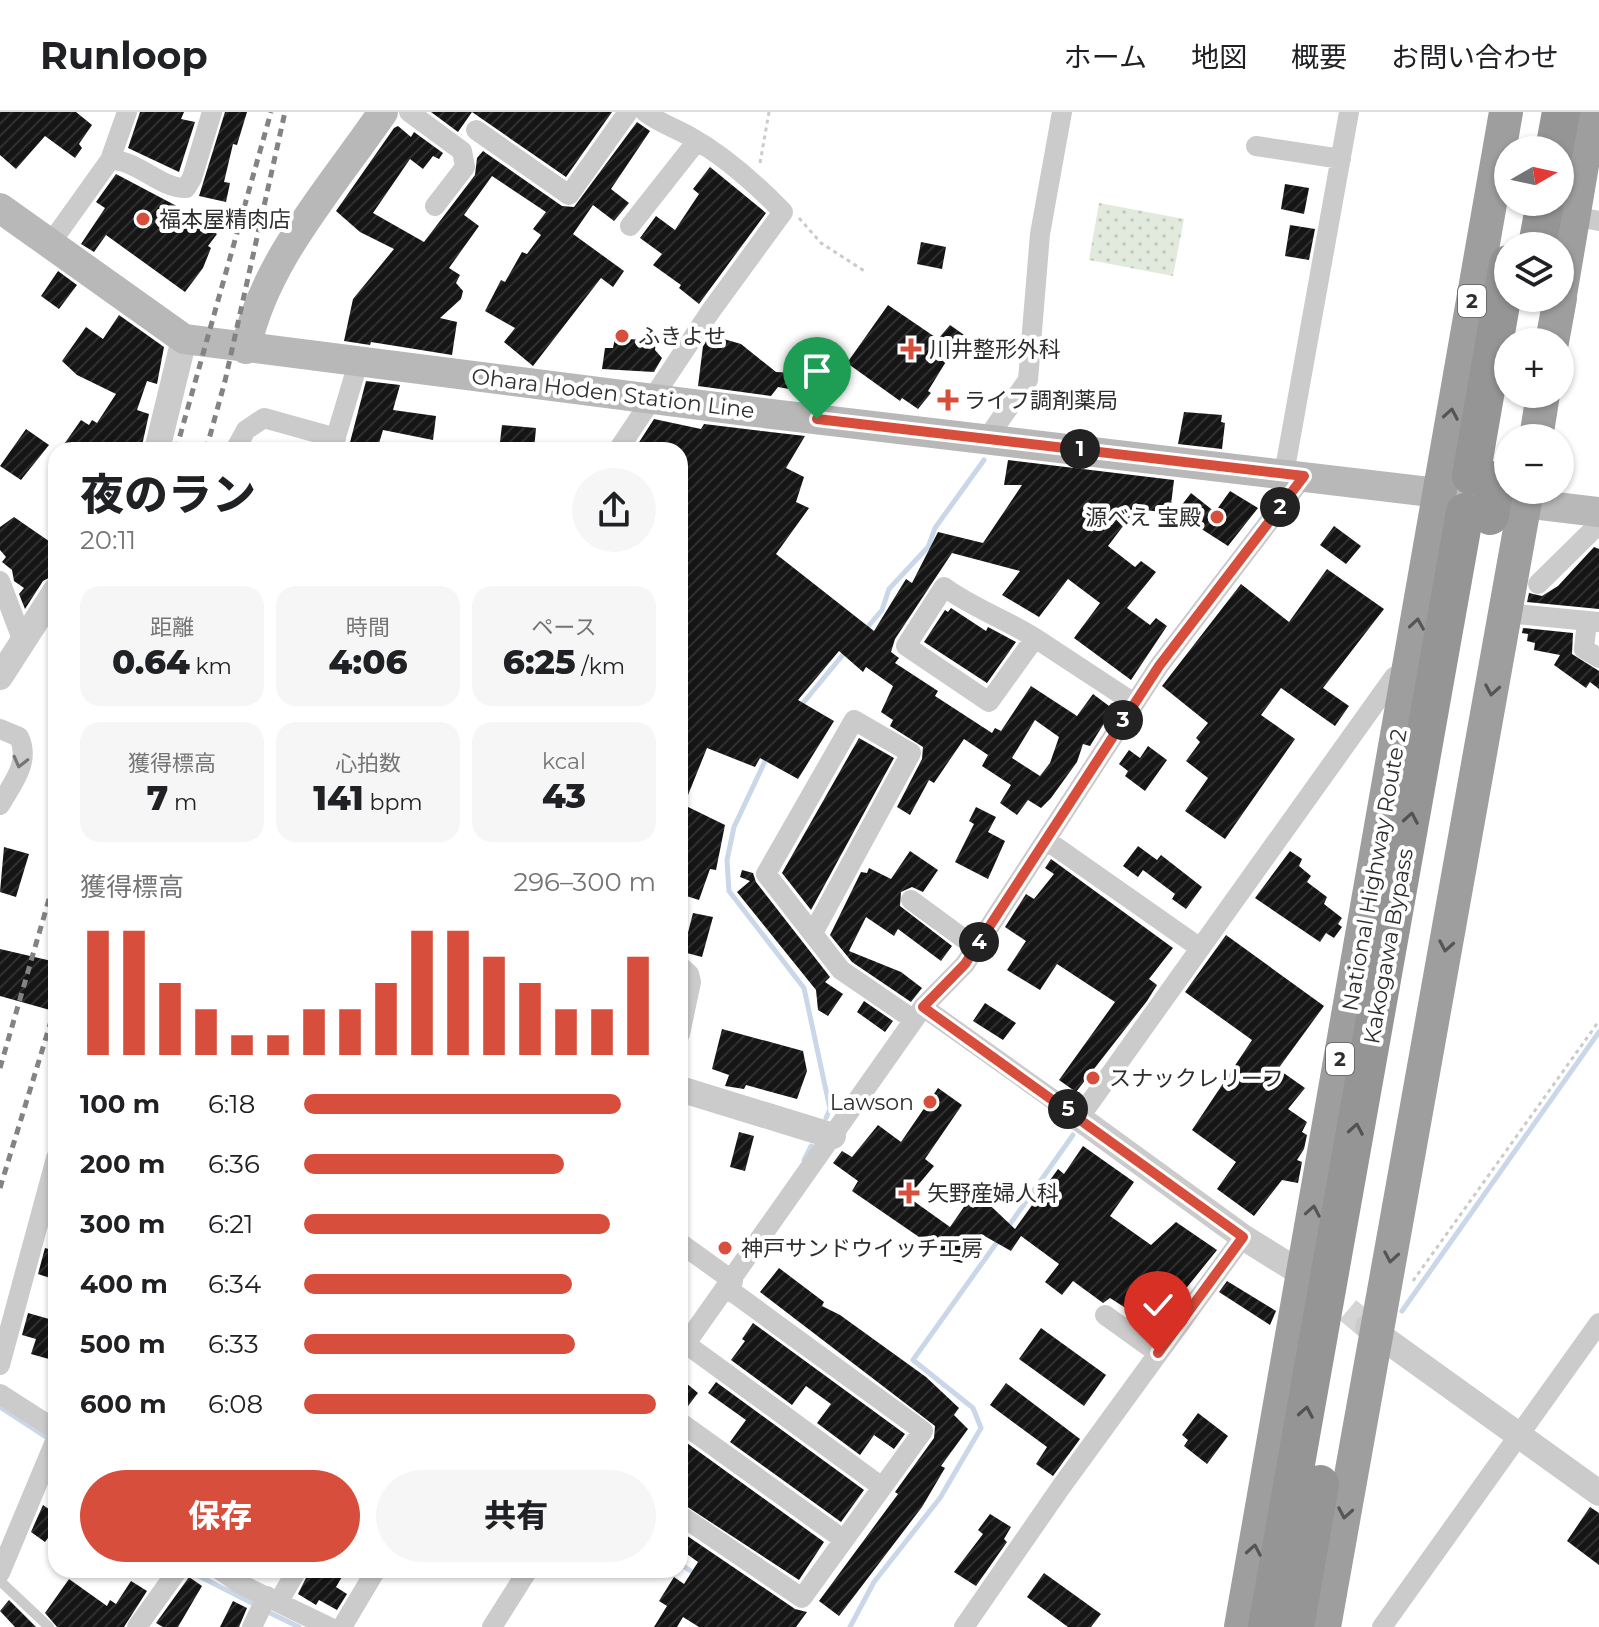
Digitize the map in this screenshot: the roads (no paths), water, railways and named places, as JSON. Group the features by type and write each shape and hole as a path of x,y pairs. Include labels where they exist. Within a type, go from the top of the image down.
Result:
{"highway":[{"name":"National Highway Route 2","path":"1324,1627 1375,1323 1505,613 1487,495 1506,112"},
{"path":"1531,136 1535,112"},
{"path":"1557,136 1561,112"},
{"path":"1574,202 1591,112"},
{"path":"1552,232 1569,216"},
{"name":"Kakogawa Bypass","path":"1295,1627 1487,495 1504,312"},
{"name":"Kakogawa Bypass","path":"1267,1627 1487,495 1508,408"},
{"name":"National Highway Route 2","path":"1241,1627 1307,1276 1410,667 1487,495"}],"main road":[{"path":"246,349 251,321 275,269 383,112"},
{"path":"0,208 184,339"},
{"name":"Ohara Hoden Station Line","path":"184,339 1294,475 1487,495 1599,512"}],"street":[{"path":"50,244 110,160 127,112"},
{"path":"110,160 127,160 174,188 186,188 192,178 212,112"},
{"path":"409,112 462,151 465,167 435,206"},
{"path":"462,151 488,112"},
{"path":"476,130 569,195 628,112"},
{"path":"623,442 783,212 756,184 697,141 660,124 645,112"},
{"path":"988,437 1028,380 1040,234 1062,112"},
{"path":"688,1341 918,1013 965,964 1134,703 1294,475 1349,112"},
{"path":"630,226 639,199 697,141"},
{"path":"1256,146 1341,159"},
{"path":"159,442 184,339"},
{"path":"335,442 359,360"},
{"path":"239,442 246,430 264,418 329,442"},
{"path":"1538,584 1599,524"},
{"path":"0,581 22,639"},
{"path":"1035,638 989,702 906,646 944,587 978,611 1035,638 1134,703"},
{"path":"0,677 48,602"},
{"path":"1505,613 1593,621 1584,649 1599,658"},
{"path":"1079,1118 1394,677 1410,667"},
{"path":"813,933 911,753 854,720 766,874 841,970 918,1013 1079,1118 1243,1237 1307,1276"},
{"path":"0,729 19,737 24,753 17,776 0,805"},
{"path":"1046,840 1193,943"},
{"path":"911,900 975,947"},
{"path":"688,973 691,982 688,996"},
{"path":"688,1091 833,1136"},
{"path":"0,1365 48,1188"},
{"path":"964,1627 1243,1237"},
{"path":"688,1250 923,1431 802,1598 688,1520"},
{"path":"1105,1315 1158,1353"},
{"path":"1375,1323 1519,1436 1599,1493"},
{"path":"1382,1627 1599,1323"},
{"path":"688,1351 882,1487"},
{"path":"0,1394 48,1425"},
{"path":"688,1428 844,1540"},
{"path":"0,1573 48,1458"},
{"path":"137,1627 172,1578"},
{"path":"231,1578 264,1608 329,1627"},
{"path":"264,1608 290,1578"},
{"path":"342,1627 371,1578"},
{"path":"492,1627 523,1578"}],"lane":[{"path":"0,1581 49,1627"}],"waterway":[{"path":"866,629 882,610 889,589 928,547 935,528 984,460"},
{"path":"799,708 846,651"},
{"path":"767,757 734,827 727,860 729,891 804,988 830,1109 826,1118"},
{"path":"1402,1311 1599,1032"},
{"path":"1008,1227 1073,1135"},
{"path":"804,1160 811,1146"},
{"path":"850,1627 874,1582 940,1498 981,1428 973,1408 913,1360 1000,1238"},
{"path":"0,1407 46,1437"},
{"path":"688,1569 697,1575"},
{"path":"203,1578 256,1605"},
{"path":"264,1610 299,1627"}],"tunnel":[{"path":"1318,1285 1368,1327"}],"railway":[{"path":"178,442 271,112"},
{"path":"208,442 225,381 285,112"},
{"path":"0,1068 48,903"},
{"path":"0,1188 48,1031"}],"place":[{"name":"福本屋精肉店","path":"143,219"},
{"name":"ふきよせ","path":"622,336"},
{"name":"川井整形外科","path":"911,349"},
{"name":"ライフ調剤薬局","path":"948,400"},
{"name":"源べえ 宝殿","path":"1217,517"},
{"name":"スナックレリーフ","path":"1093,1078"},
{"name":"Lawson","path":"930,1102"},
{"name":"矢野産婦人科","path":"909,1193"},
{"name":"神戸サンドウイッチ工房","path":"725,1248"}]}
